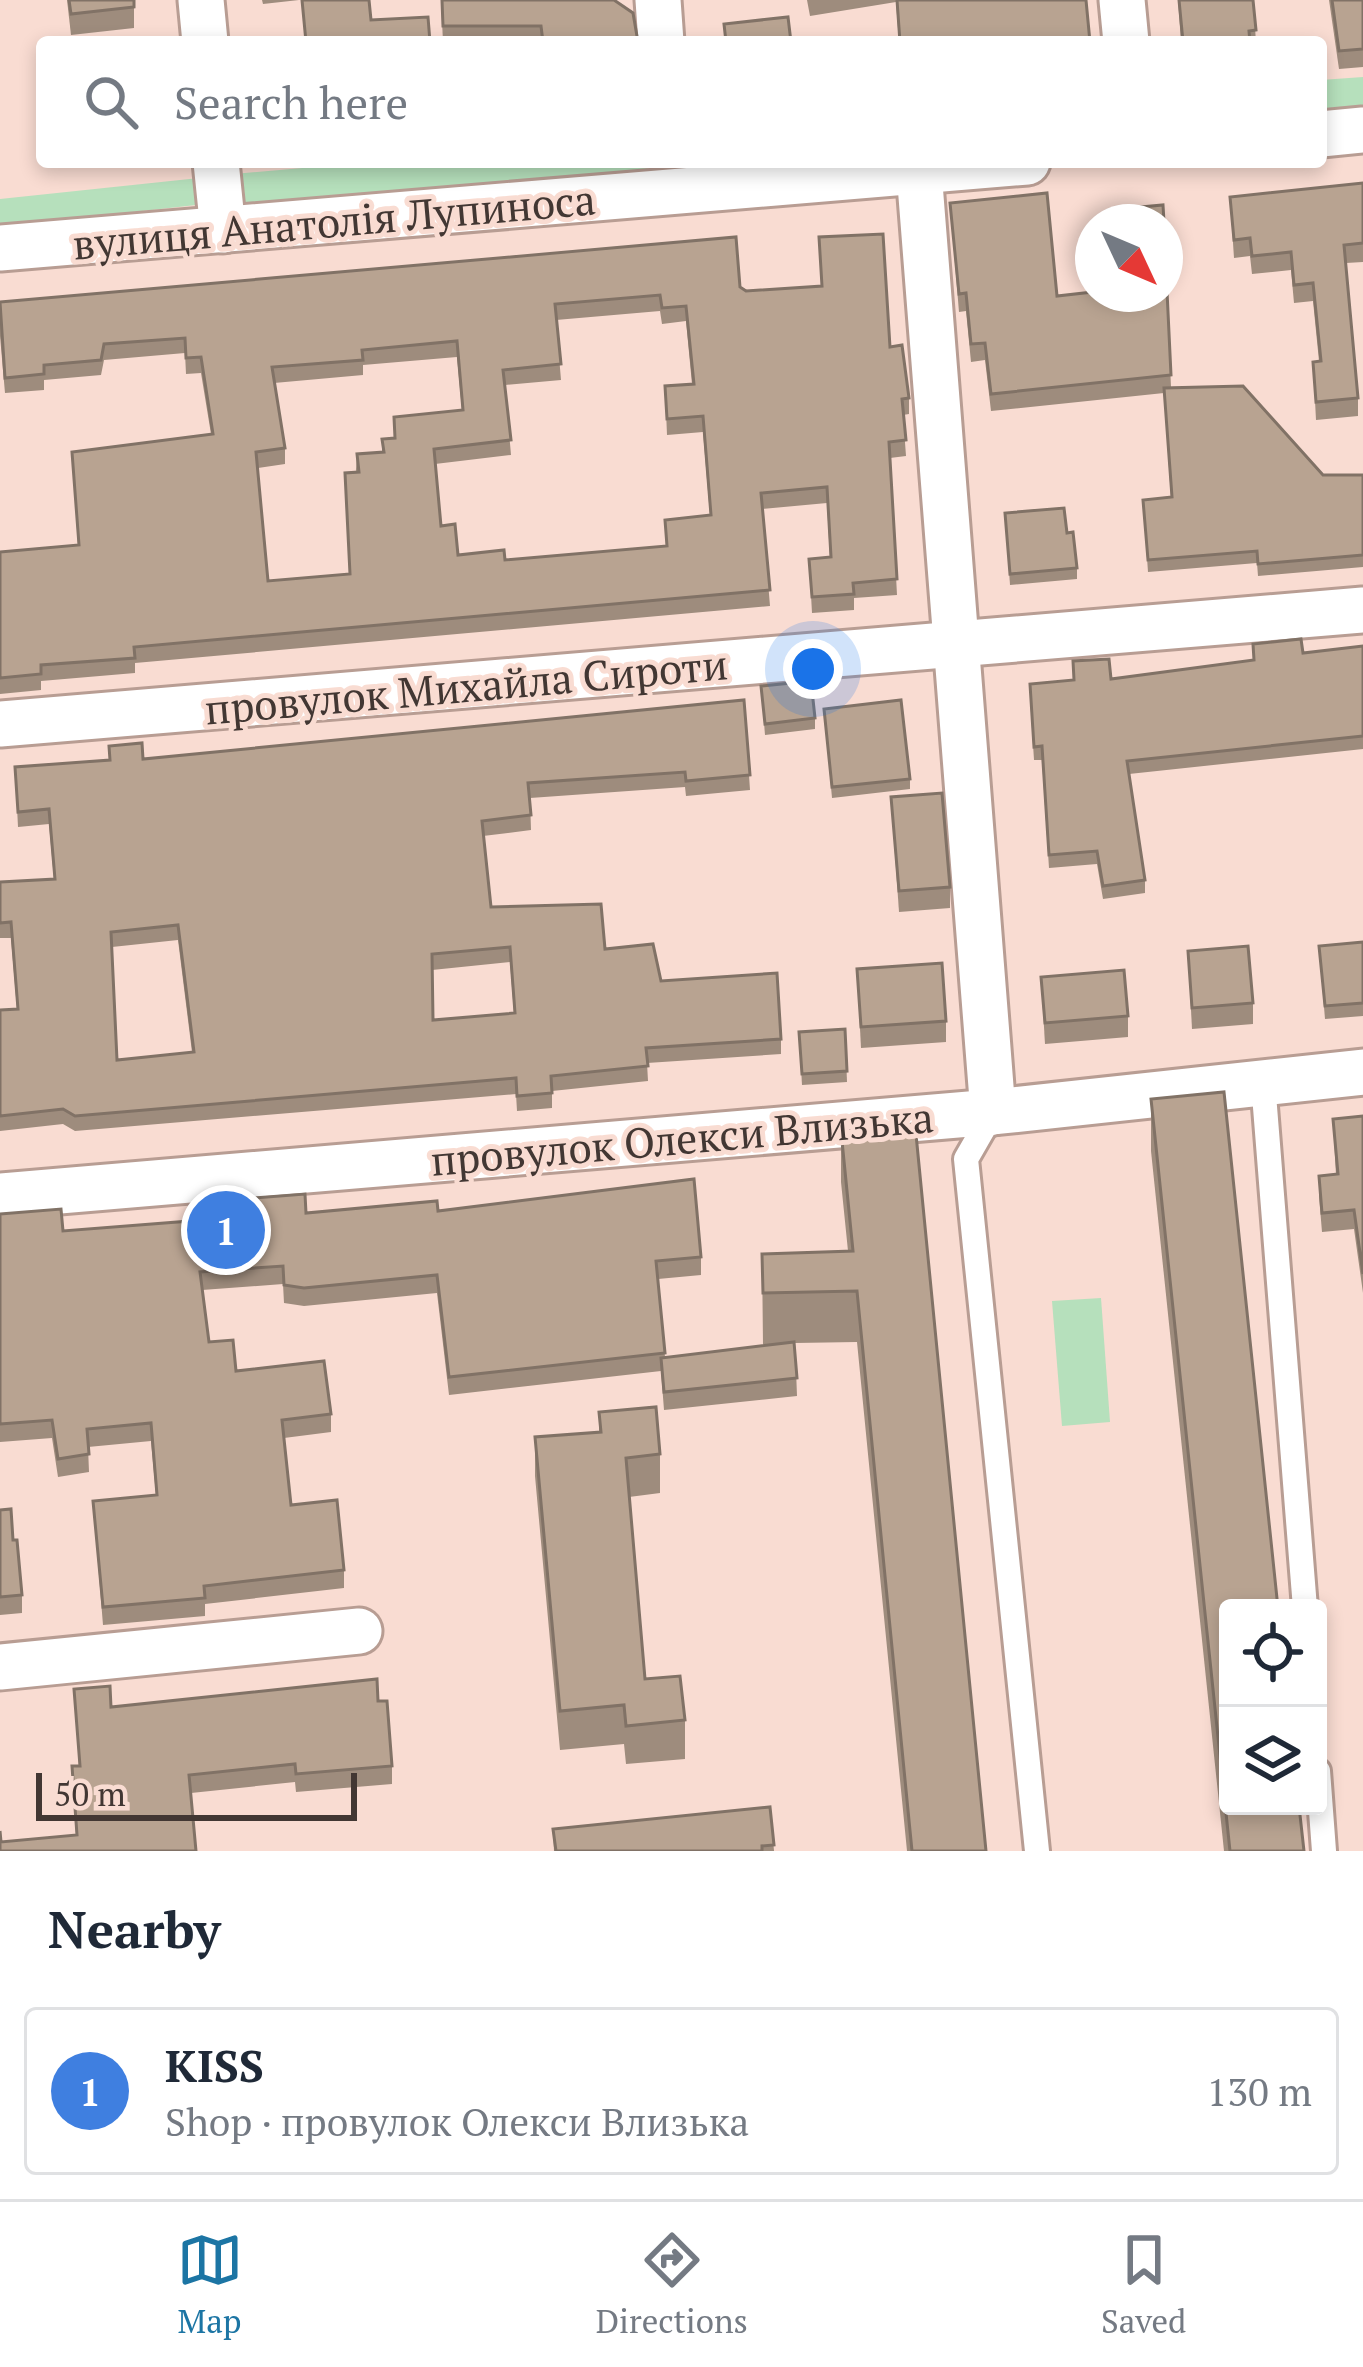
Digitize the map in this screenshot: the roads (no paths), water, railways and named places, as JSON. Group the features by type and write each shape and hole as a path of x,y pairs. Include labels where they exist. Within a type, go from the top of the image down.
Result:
{"street":[{"path":"201,0 204,36"},
{"path":"658,0 661,36"},
{"path":"1122,0 1125,36"},
{"path":"1327,133 1363,130"},
{"path":"218,168 223,230"},
{"name":"вулиця Анатолія Лупиноса","path":"0,248 223,230 672,178 955,168"},
{"path":"919,171 993,1112"},
{"name":"провулок Михайла Сироти","path":"0,724 1363,610"},
{"name":"провулок Олекси Влизька","path":"0,1196 993,1112 1363,1072"},
{"path":"0,1667 359,1631"}],"lane":[{"path":"1263,1082 1304,1599"},
{"path":"993,1112 966,1160 1037,1851"},
{"path":"1321,1815 1324,1851"}],"place":[{"name":"KISS","path":"226,1230"}]}
